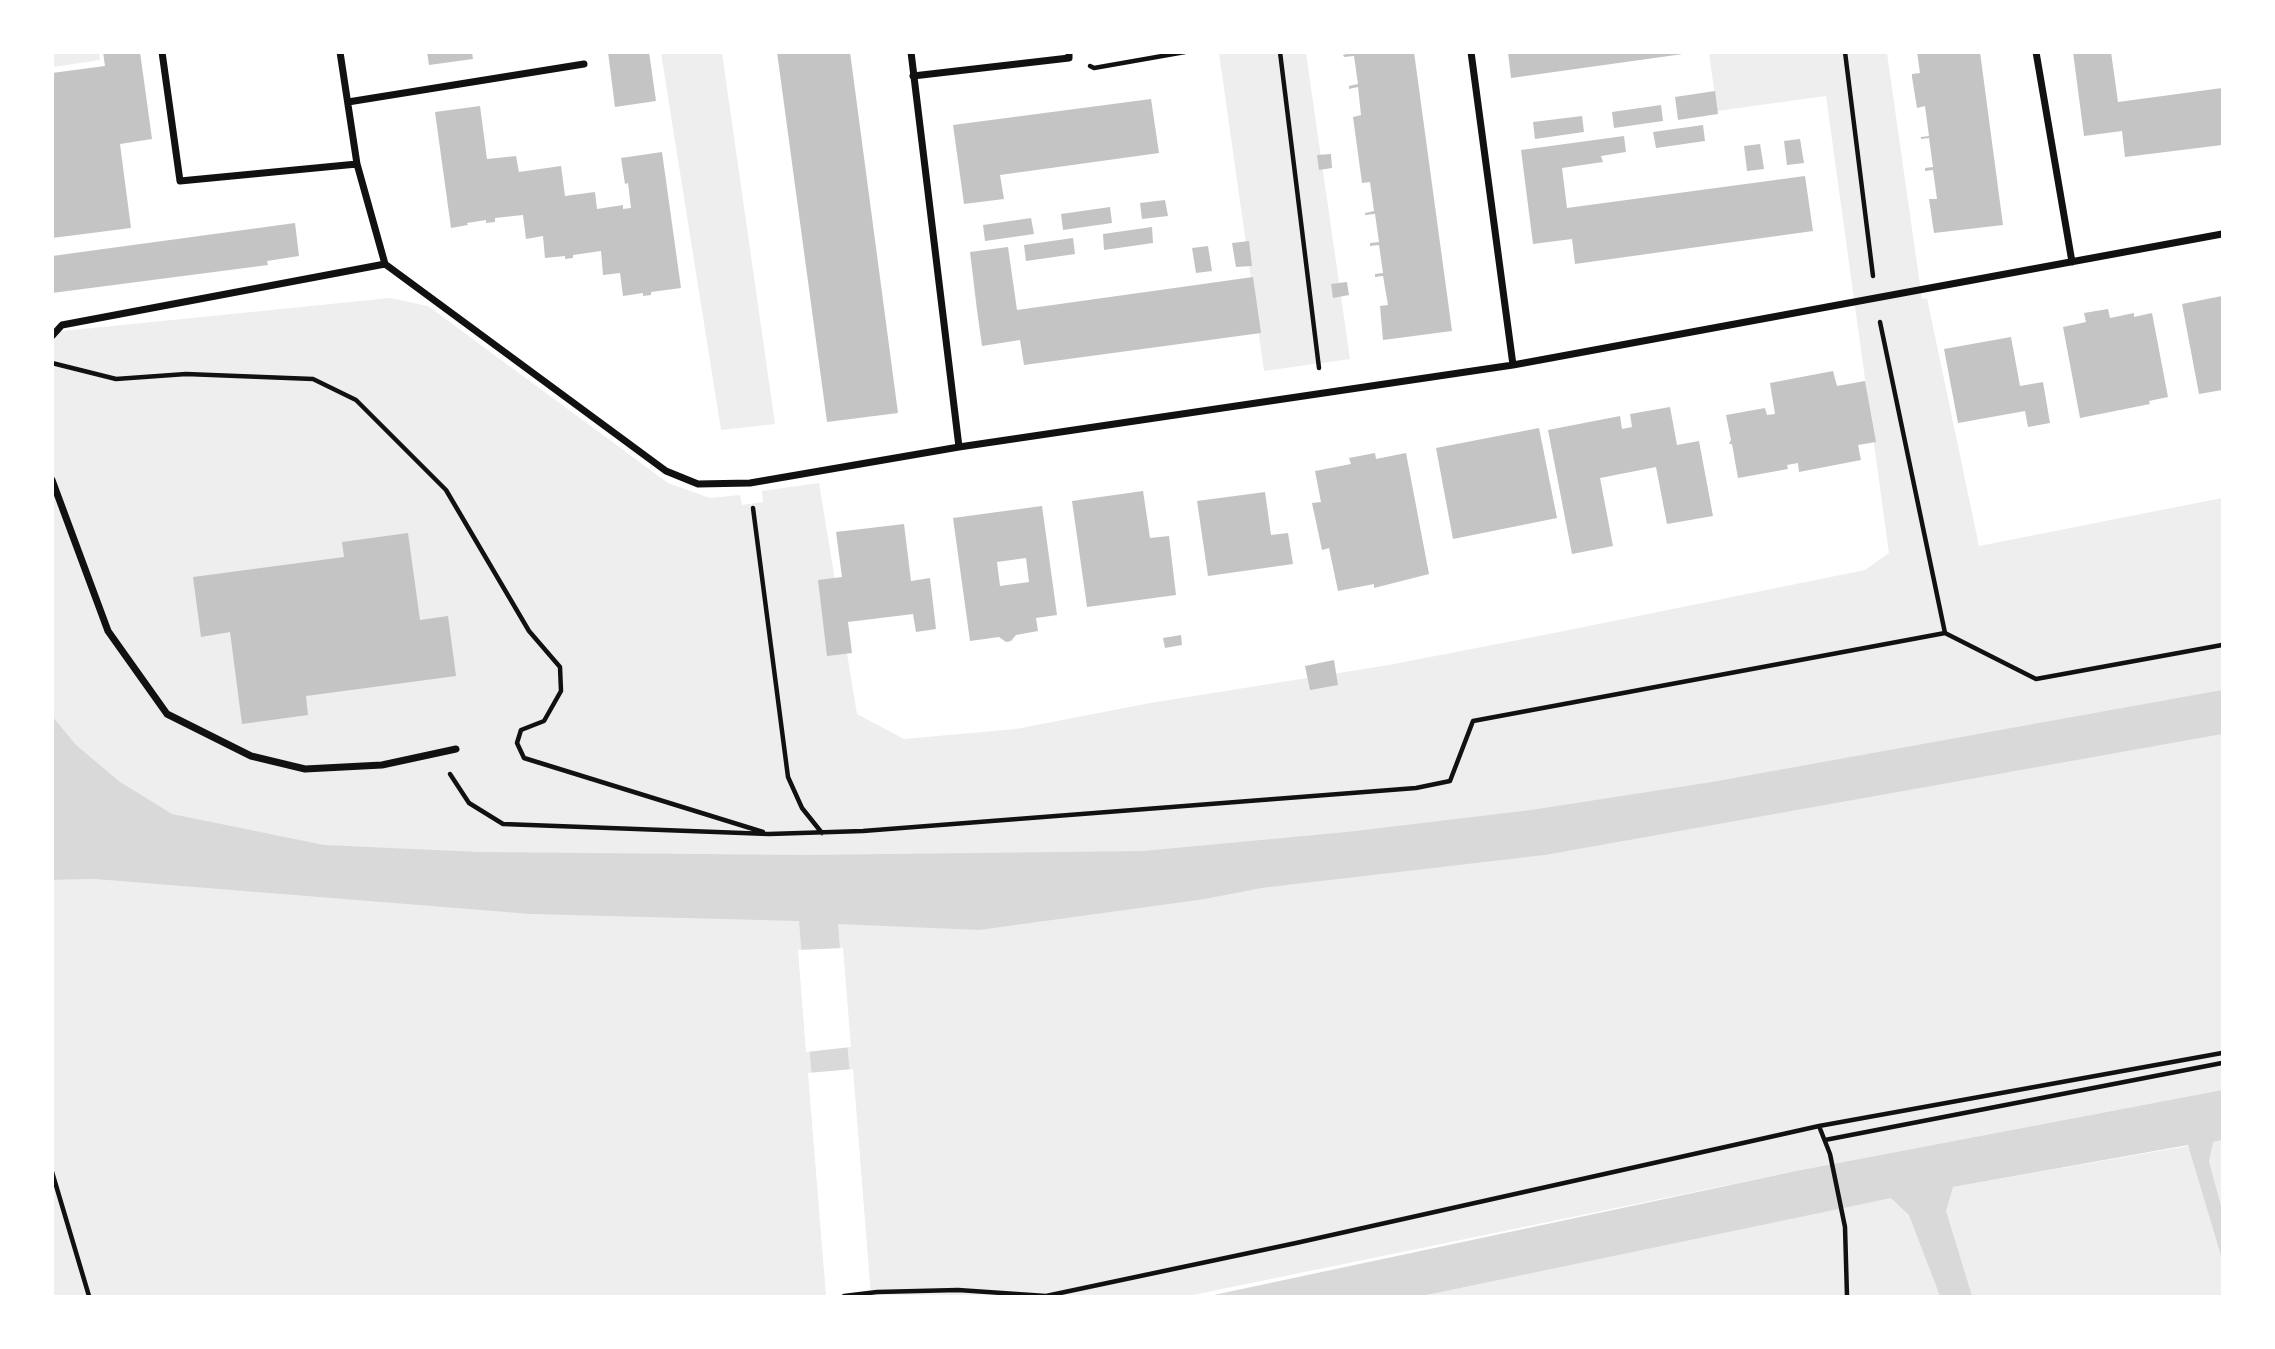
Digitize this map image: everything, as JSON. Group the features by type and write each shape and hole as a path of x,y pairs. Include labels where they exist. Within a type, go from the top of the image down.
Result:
{"street":[{"path":"162,52 180,181 358,164"},
{"path":"340,52 358,164 384,264 666,471 698,484 750,483 959,447 1513,365 2222,234"},
{"path":"911,52 959,447"},
{"path":"1471,52 1513,365"},
{"path":"2036,52 2072,262"},
{"path":"914,76 1069,55"},
{"path":"348,102 584,64"},
{"path":"52,336 62,325 384,264"},
{"path":"52,480 108,631 167,714 251,756 305,769 382,765 456,749"}],"path":[{"path":"1069,55 1094,68 1185,52"},
{"path":"1280,52 1322,393"},
{"path":"1845,52 1876,299 1945,633"},
{"path":"52,363 116,379 186,374 313,379 356,400 446,490 528,631 560,667 561,691 544,721 521,730 516,743 524,758 769,834"},
{"path":"750,483 788,777 802,808 822,833"},
{"path":"436,753 469,803 503,824 769,834 822,833 1416,788 1450,781 1472,721 1945,633 2036,679 2222,645"},
{"path":"844,1297 877,1292 958,1290 1046,1296 1819,1126 2222,1053"},
{"path":"1825,1140 2222,1063"},
{"path":"1819,1126 1830,1154 1844,1227 1847,1297"},
{"path":"52,1172 89,1297"}],"shaded area":[{"path":"53,52 99,53 100,60 53,67"},
{"path":"661,53 722,53 775,424 721,430"},
{"path":"1219,53 1306,53 1350,359 1264,371"},
{"path":"1709,53 1887,53 1922,299 1927,298 1979,546 2222,498 2222,1090 1796,1171 1188,1296 867,1296 800,921 830,1296 53,1296 52,880 93,879 53,857 53,332 390,298 428,306 668,483 710,498 740,495 742,505 763,502 762,491 819,483 857,714 904,739 1016,729 1150,703 1389,665 1564,631 1865,570 1889,553 1826,96 1717,111","holes":["1627,840 1544,855 1321,880"]},
{"path":"2222,690 2222,734 1545,855 1261,888 1205,899 979,930 838,924 867,1296 830,1296 799,921 531,914 95,879 53,880 52,716 76,745 120,782 172,814 324,845 479,852 805,855 1143,851 1347,832 1531,810 1712,782"},
{"path":"2222,1090 2222,1140 2213,1142 2209,1162 2222,1209 2222,1259 2188,1145 1953,1187 1946,1211 1972,1296 1940,1296 1909,1215 1891,1198 1422,1296 1209,1296 1796,1171"},
{"path":"2222,1140 2222,1296 1422,1296 1855,1204"}],"pier":[{"path":"843,948 851,1047 806,1052 798,950"},
{"path":"853,1069 871,1296 826,1296 808,1073"}],"building":[{"path":"103,52 140,52 152,139 120,144 131,228 52,238 52,73 105,66"},
{"path":"427,52 472,52 473,59 429,65"},
{"path":"608,52 649,52 656,101 615,107"},
{"path":"777,52 850,52 898,413 827,422"},
{"path":"1353,52 1414,52 1452,331 1383,340 1380,306 1388,305 1383,276 1375,277 1375,274 1383,273 1379,245 1370,246 1370,243 1379,242 1375,214 1365,215 1374,211 1370,182 1362,183 1353,117 1361,115 1358,87 1349,89 1349,86 1358,84 1354,56 1343,55"},
{"path":"1508,52 1683,52 1683,54 1511,78"},
{"path":"1917,52 1980,52 2003,225 1934,233 1929,199 1937,199 1933,170 1925,171 1925,168 1933,167 1929,138 1921,139 1929,136 1925,106 1917,108 1912,77 1912,74 1920,73"},
{"path":"2073,52 2111,52 2118,102 2222,88 2222,145 2125,157 2122,131 2084,136"},
{"path":"1715,91 1718,114 1678,120 1675,97"},
{"path":"1151,99 1159,153 1000,175 1004,199 964,204 953,125"},
{"path":"1661,105 1663,121 1614,128 1612,112"},
{"path":"480,106 487,159 516,156 519,172 561,166 565,196 595,192 597,209 623,205 623,209 631,208 621,158 662,152 681,288 651,292 651,295 643,296 643,293 623,296 620,273 603,275 601,251 573,255 573,258 565,259 565,256 545,258 543,236 526,239 523,215 451,228 435,112"},
{"path":"1582,116 1584,132 1535,139 1533,122"},
{"path":"1703,125 1705,141 1656,148 1653,132"},
{"path":"1624,136 1626,152 1601,156 1603,162 1562,168 1567,208 1805,176 1813,231 1575,264 1572,239 1533,244 1521,150"},
{"path":"1800,139 1804,163 1787,165 1784,141"},
{"path":"1760,144 1764,169 1747,171 1744,146"},
{"path":"1331,154 1332,168 1319,170 1317,155"},
{"path":"1165,200 1168,216 1142,219 1140,203"},
{"path":"1110,207 1112,223 1063,230 1061,214"},
{"path":"1031,218 1034,234 985,241 983,225"},
{"path":"295,223 299,256 267,261 268,265 52,293 52,256"},
{"path":"1152,227 1153,243 1104,250 1103,234"},
{"path":"1073,238 1075,254 1026,261 1024,245"},
{"path":"1249,241 1252,266 1236,267 1232,243"},
{"path":"1208,246 1212,271 1196,273 1192,248"},
{"path":"1008,247 1017,310 1253,277 1261,333 1024,365 1020,340 982,346 977,310 970,252"},
{"path":"1347,282 1349,295 1333,298 1331,284"},
{"path":"2222,296 2222,390 2199,394 2182,304"},
{"path":"2108,309 2110,318 2134,313 2134,317 2152,313 2168,397 2149,401 2150,404 2080,418 2063,327 2086,322 2084,313"},
{"path":"2011,337 2020,386 2043,382 2050,423 2028,427 2025,411 1958,423 1944,349"},
{"path":"1833,371 1837,386 1865,381 1876,442 1858,445 1861,460 1799,472 1798,463 1787,465 1788,469 1738,478 1732,444 1729,444 1731,440 1726,415 1765,408 1767,415 1775,414 1770,383"},
{"path":"1670,407 1677,445 1699,441 1713,516 1667,524 1656,467 1600,478 1613,546 1572,554 1548,430 1620,416 1622,429 1632,427 1630,414"},
{"path":"1539,428 1557,518 1453,539 1436,448"},
{"path":"1375,453 1376,459 1406,453 1429,574 1374,588 1374,584 1338,591 1329,548 1322,550 1312,503 1321,502 1315,471 1351,464 1349,458"},
{"path":"1143,491 1150,538 1169,536 1176,595 1087,607 1072,501"},
{"path":"1265,492 1271,535 1288,533 1293,564 1208,576 1197,501"},
{"path":"1042,506 1057,615 1036,618 1038,631 1016,635 1011,641 1006,642 999,637 970,641 953,518","holes":["1026,558 1029,582 1000,586 997,562"]},
{"path":"904,524 911,581 930,578 936,629 916,632 913,614 848,622 852,653 827,656 818,580 842,577 836,532"},
{"path":"408,533 420,620 448,616 456,676 306,696 308,715 242,724 230,632 201,637 193,577 344,557 342,542"},
{"path":"1181,635 1182,645 1165,648 1163,638"},
{"path":"1334,660 1338,685 1310,690 1305,666"}]}
